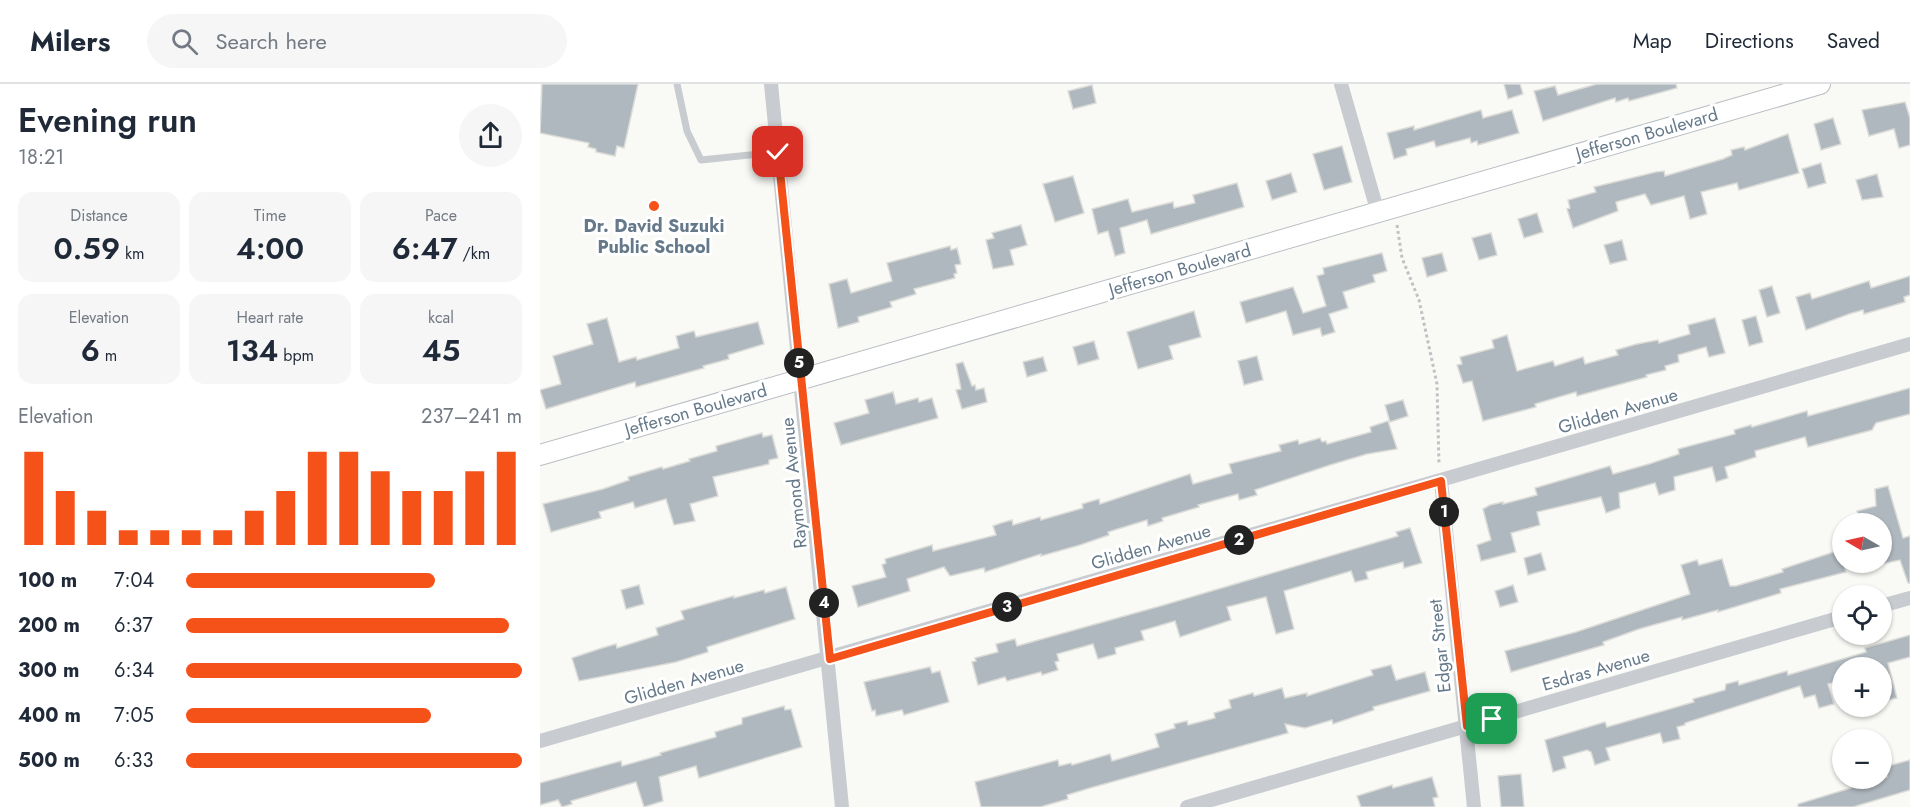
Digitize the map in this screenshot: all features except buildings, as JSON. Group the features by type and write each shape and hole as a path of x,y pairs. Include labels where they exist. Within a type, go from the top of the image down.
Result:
{"street":[{"name":"Raymond Avenue","path":"771,84 843,807"},
{"path":"1341,84 1378,213"},
{"name":"Jefferson Boulevard","path":"540,455 1820,84"},
{"name":"Glidden Avenue","path":"540,741 830,659 1440,475 1910,344"},
{"name":"Edgar Street","path":"1440,475 1474,807"},
{"path":"1892,603 1910,598"},
{"name":"Esdras Avenue","path":"1186,807 1832,620"}],"lane":[{"path":"677,84 687,131 701,160 712,161 778,152"}],"path":[{"path":"1397,223 1402,258 1419,300 1437,384 1440,475"}],"place":[{"name":"Dr. David Suzuki Public School","path":"654,206"}],"route":[{"path":"778,152 830,659 1441,481 1467,726 1492,719"}]}
